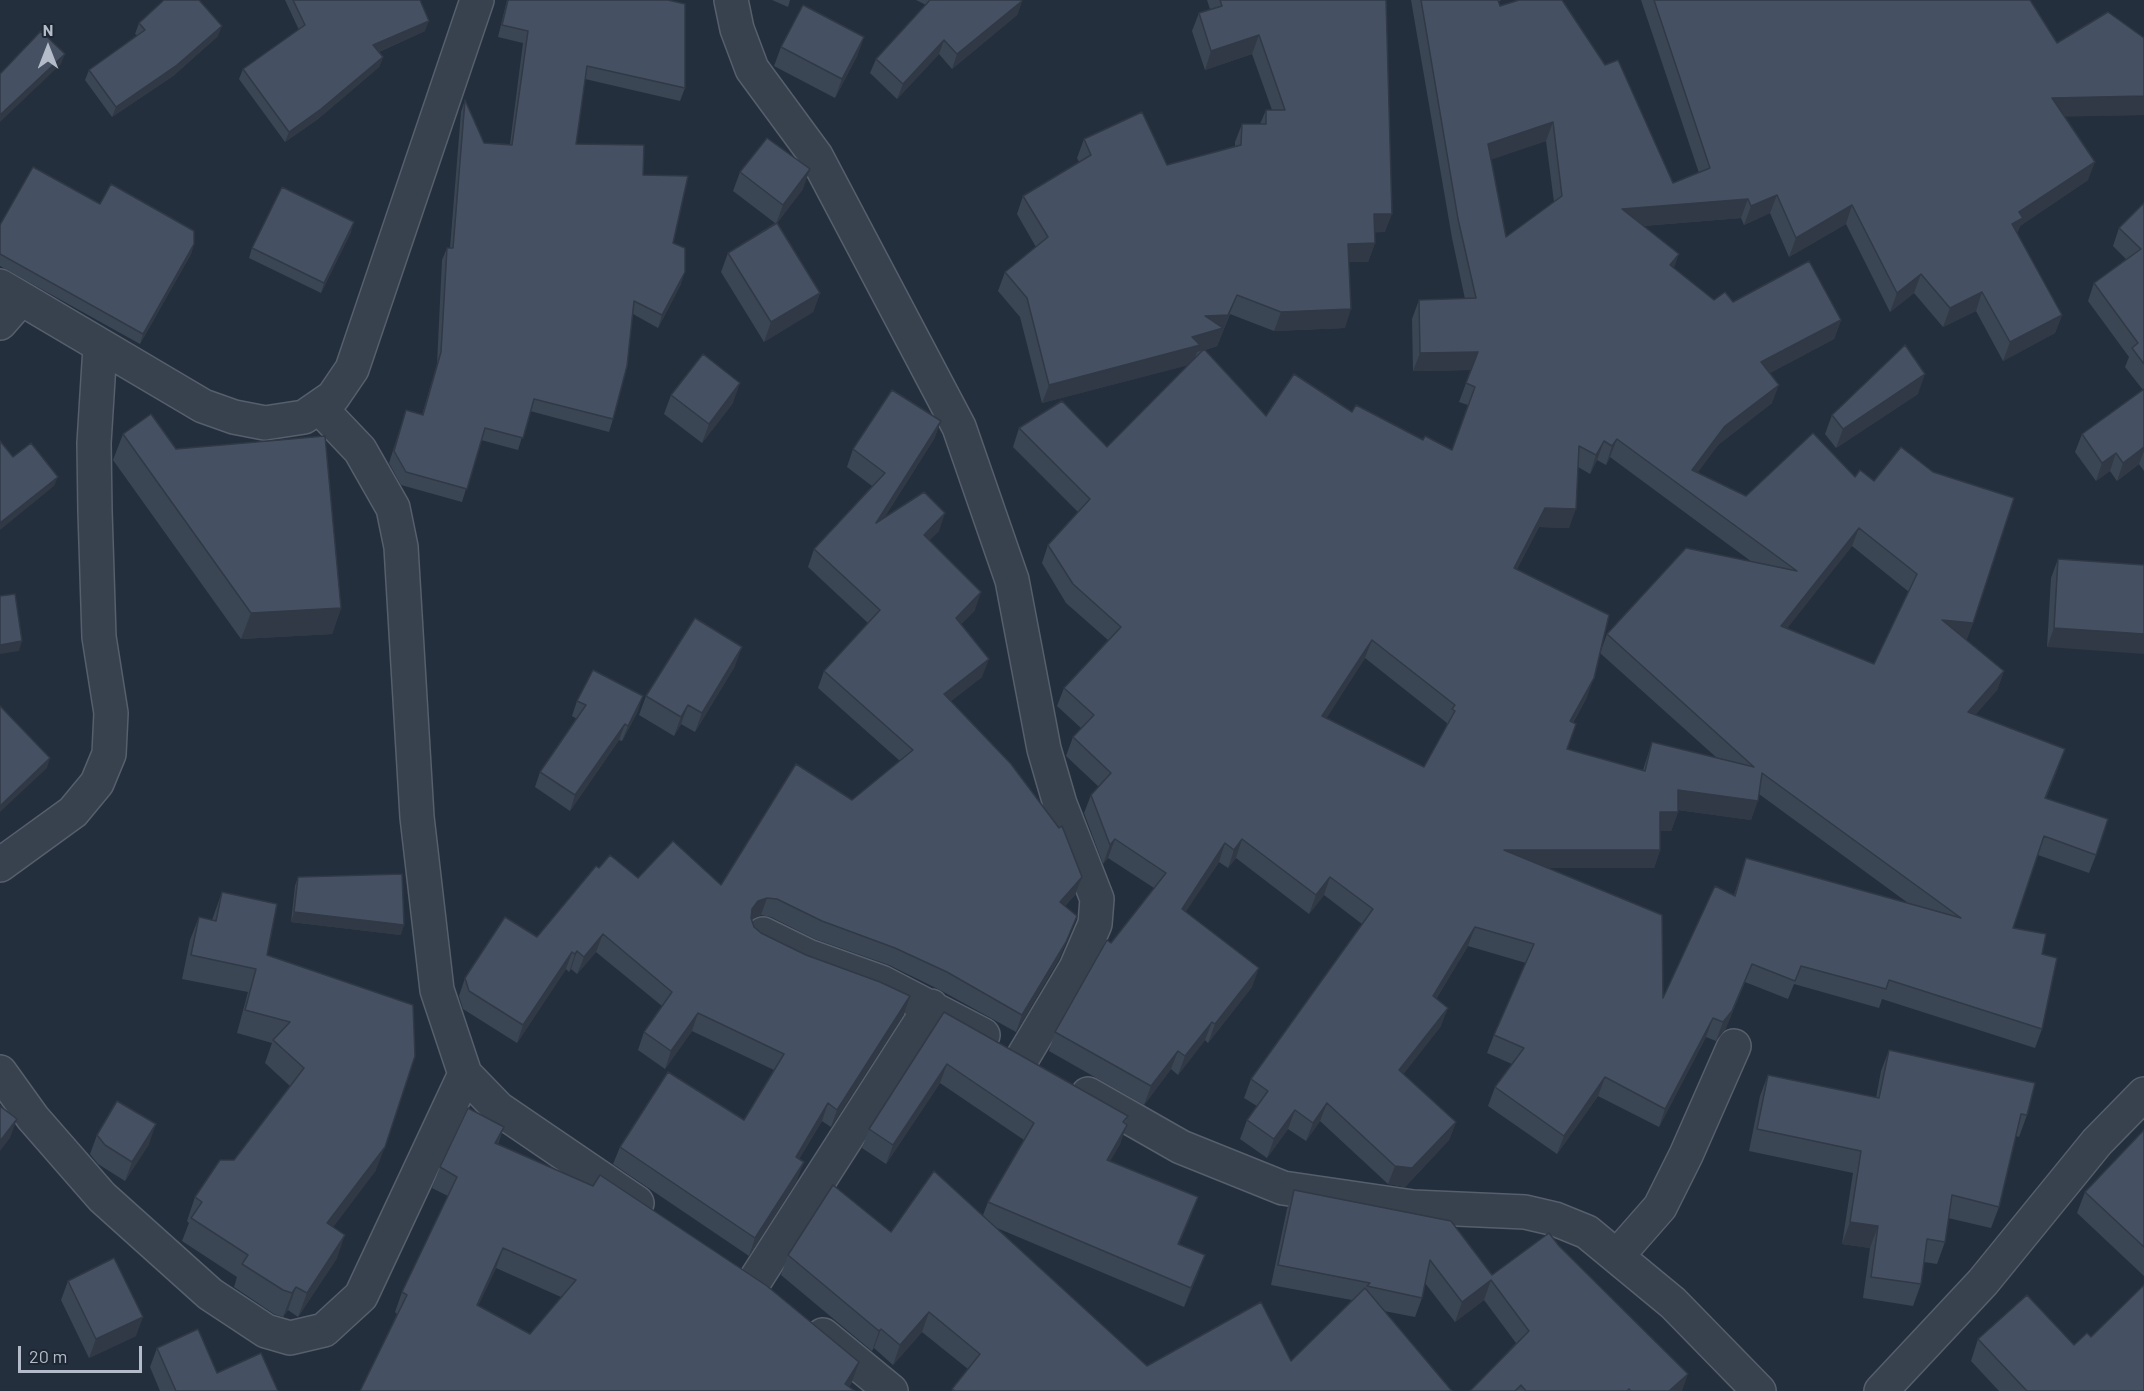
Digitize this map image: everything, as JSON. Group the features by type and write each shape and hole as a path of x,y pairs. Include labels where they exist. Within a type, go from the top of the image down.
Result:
{"street":[{"path":"0,323 10,292 202,406 234,417 265,423 304,417 319,407 333,397 352,369 477,0"},
{"path":"731,0 737,29 752,69 816,156 959,427 1012,580 1044,749 1060,804 1097,899 1095,924 1076,968 1023,1058"},
{"path":"0,865 73,812 98,783 109,754 111,713 99,637 95,511 94,443 100,347"},
{"path":"319,407 360,450 393,508 399,537 409,652 417,817 436,990 465,1074 498,1109 659,1219"},
{"path":"763,934 808,956 882,982 931,1006 1181,1147 1282,1188 1413,1207 1525,1212 1555,1219 1587,1232 1672,1303 1759,1391"},
{"path":"777,1299 931,1006"},
{"path":"1617,1256 1660,1207 1686,1155 1734,1046"},
{"path":"0,1072 33,1118 102,1197 210,1294 266,1331 290,1338 324,1330 361,1296 465,1074"},
{"path":"1881,1391 1983,1282 2097,1142 2144,1094"},
{"path":"726,1263 777,1299 891,1391"}],"building":[{"path":"164,0 199,0 222,26 177,65 116,107 89,70 145,30 139,23"},
{"path":"293,0 420,0 429,21 373,45 383,57 321,109 289,132 243,69 305,25"},
{"path":"508,0 668,0 685,4 685,88 587,66 576,144 644,145 643,175 688,176 673,243 685,248 685,272 662,315 634,301 627,366 613,419 534,399 523,438 485,428 467,489 406,472 394,451 406,410 423,415 441,352 447,248 453,248 465,100 484,143 512,145 528,31 502,25"},
{"path":"930,0 1022,1 957,54 944,40 903,84 876,59"},
{"path":"1220,0 1386,0 1392,214 1374,214 1375,243 1348,244 1351,309 1281,312 1237,295 1228,315 1205,316 1223,328 1192,337 1200,345 1049,385 1027,298 1005,272 1048,237 1023,196 1091,155 1084,139 1142,112 1167,165 1241,145 1242,124 1266,124 1266,110 1285,110 1259,35 1211,51 1199,13 1222,6"},
{"path":"1421,0 1498,0 1500,6 1519,0 1562,0 1605,65 1618,60 1673,183 1710,168 1654,0 2030,0 2057,43 2108,12 2144,38 2144,96 2052,98 2095,162 2019,212 2023,218 2012,224 2062,315 2010,342 1982,292 1950,308 1921,274 1897,293 1852,205 1796,238 1777,195 1751,206 1748,199 1622,209 1679,254 1670,265 1714,300 1725,292 1733,302 1809,261 1841,320 1761,362 1779,385 1725,426 1692,470 1746,496 1813,433 1855,477 1860,470 1874,481 1901,447 1933,472 2014,498 1973,623 1942,620 2004,671 1968,712 2065,749 2045,798 2108,819 2096,855 2044,836 2013,928 2046,934 2042,954 2057,958 2042,1029 1889,980 1886,989 1801,966 1795,981 1752,964 1732,1011 1723,1022 1713,1018 1665,1109 1605,1077 1564,1136 1495,1087 1524,1048 1494,1035 1534,944 1475,927 1433,996 1448,1008 1399,1070 1456,1122 1412,1168 1395,1166 1327,1103 1313,1123 1295,1110 1274,1139 1247,1120 1268,1091 1251,1079 1373,909 1330,877 1316,895 1242,839 1234,850 1225,843 1182,909 1259,968 1215,1024 1212,1022 1185,1056 1178,1051 1151,1086 1055,1032 1107,940 1111,943 1166,873 1115,839 1110,845 1091,795 1111,773 1073,737 1094,715 1064,688 1121,627 1073,584 1048,545 1090,499 1019,428 1062,401 1107,447 1204,349 1266,416 1294,374 1352,412 1356,405 1423,440 1425,436 1452,450 1475,387 1466,383 1478,352 1420,353 1419,300 1476,298 1458,219","holes":["1553,122 1562,196 1506,237 1488,144","1617,439 1797,571 1686,548 1607,634 1754,767 1652,742 1645,771 1567,749 1576,724 1570,721 1594,678 1609,615 1514,568 1545,508 1576,509 1579,446 1596,455 1604,441 1612,446","1859,528 1917,574 1874,664 1781,626","1372,640 1455,705 1452,709 1455,711 1424,767 1322,716","1762,773 1961,918 1746,858 1735,896 1715,886 1663,998 1662,915 1504,850 1660,850 1660,812 1678,812 1678,790 1758,801"]},
{"path":"803,5 864,37 842,79 781,47"},
{"path":"41,31 65,54 0,115 0,74"},
{"path":"767,138 810,169 783,205 740,172"},
{"path":"33,167 100,204 111,184 194,231 194,244 143,334 0,254 0,225"},
{"path":"282,187 354,222 324,283 252,248"},
{"path":"2144,203 2144,364 2132,348 2138,343 2094,283 2141,249 2119,228"},
{"path":"777,223 820,293 771,322 728,253"},
{"path":"1905,345 1925,374 1843,429 1832,415"},
{"path":"703,354 740,383 709,424 671,395"},
{"path":"2144,389 2144,447 2123,463 2116,453 2102,463 2082,434"},
{"path":"892,390 941,421 876,523 924,492 945,513 924,535 981,592 956,618 989,659 944,694 1011,764 1059,828 1062,826 1082,877 1060,902 1077,916 1066,942 1022,1015 947,972 895,948 822,921 777,899 767,898 758,901 752,909 751,918 754,927 761,933 806,955 880,982 910,996 837,1110 828,1103 796,1157 804,1162 755,1238 620,1147 668,1072 744,1120 784,1054 698,1013 671,1051 644,1032 672,992 603,934 584,957 577,951 575,954 572,952 523,1025 469,991 465,978 505,917 537,937 596,866 599,868 610,855 638,878 673,841 721,885 796,764 852,800 913,750 824,671 880,610 814,549 885,473 853,449"},
{"path":"151,414 176,449 325,436 341,608 251,613 123,434"},
{"path":"0,441 13,457 31,443 58,477 0,523"},
{"path":"2058,559 2144,565 2144,634 2054,628"},
{"path":"15,594 22,641 0,645 0,596"},
{"path":"695,618 742,647 702,713 688,705 681,717 646,696"},
{"path":"593,670 643,696 628,726 625,724 575,795 540,772 586,705 577,701"},
{"path":"0,706 50,758 0,806"},
{"path":"402,874 404,925 294,912 298,877"},
{"path":"222,892 277,904 267,955 413,1005 415,1056 385,1147 327,1223 345,1235 307,1293 296,1287 292,1293 283,1290 242,1264 248,1255 191,1218 202,1202 195,1197 220,1160 234,1160 304,1068 273,1040 290,1022 245,1010 256,969 191,955 199,917 216,921"},
{"path":"944,1012 1128,1116 1123,1122 1127,1125 1107,1160 1198,1197 1178,1244 1205,1255 1191,1288 988,1202 1034,1123 947,1064 893,1145 869,1129"},
{"path":"1889,1050 2035,1083 2027,1115 2021,1114 1999,1207 1952,1195 1945,1242 1927,1239 1921,1284 1871,1277 1878,1226 1850,1222 1861,1151 1757,1129 1768,1075 1879,1098"},
{"path":"117,1101 156,1124 132,1162 105,1145 97,1135"},
{"path":"0,1106 17,1119 0,1141"},
{"path":"468,1108 504,1127 495,1143 593,1186 600,1175 767,1286 859,1362 845,1384 855,1391 360,1391 407,1295 402,1292 457,1177 440,1167","holes":["503,1248 576,1280 530,1334 477,1305"]},
{"path":"2144,1130 2144,1247 2085,1192"},
{"path":"934,1171 1147,1366 1261,1302 1291,1361 1365,1288 1452,1391 955,1391 952,1389 980,1354 929,1312 900,1345 881,1329 879,1331 788,1255 833,1185 891,1232"},
{"path":"1294,1190 1451,1221 1492,1275 1549,1233 1559,1246 1688,1374 1669,1391 1631,1391 1629,1389 1627,1391 1526,1391 1521,1385 1515,1391 1470,1391 1529,1331 1491,1280 1462,1302 1430,1260 1422,1298 1367,1286 1370,1283 1278,1265"},
{"path":"114,1258 143,1317 96,1339 68,1281"},
{"path":"2144,1285 2144,1391 2027,1391 1978,1339 2027,1295 2074,1345 2087,1333 2091,1337"},
{"path":"198,1329 217,1373 261,1353 278,1391 176,1391 157,1348"}]}
